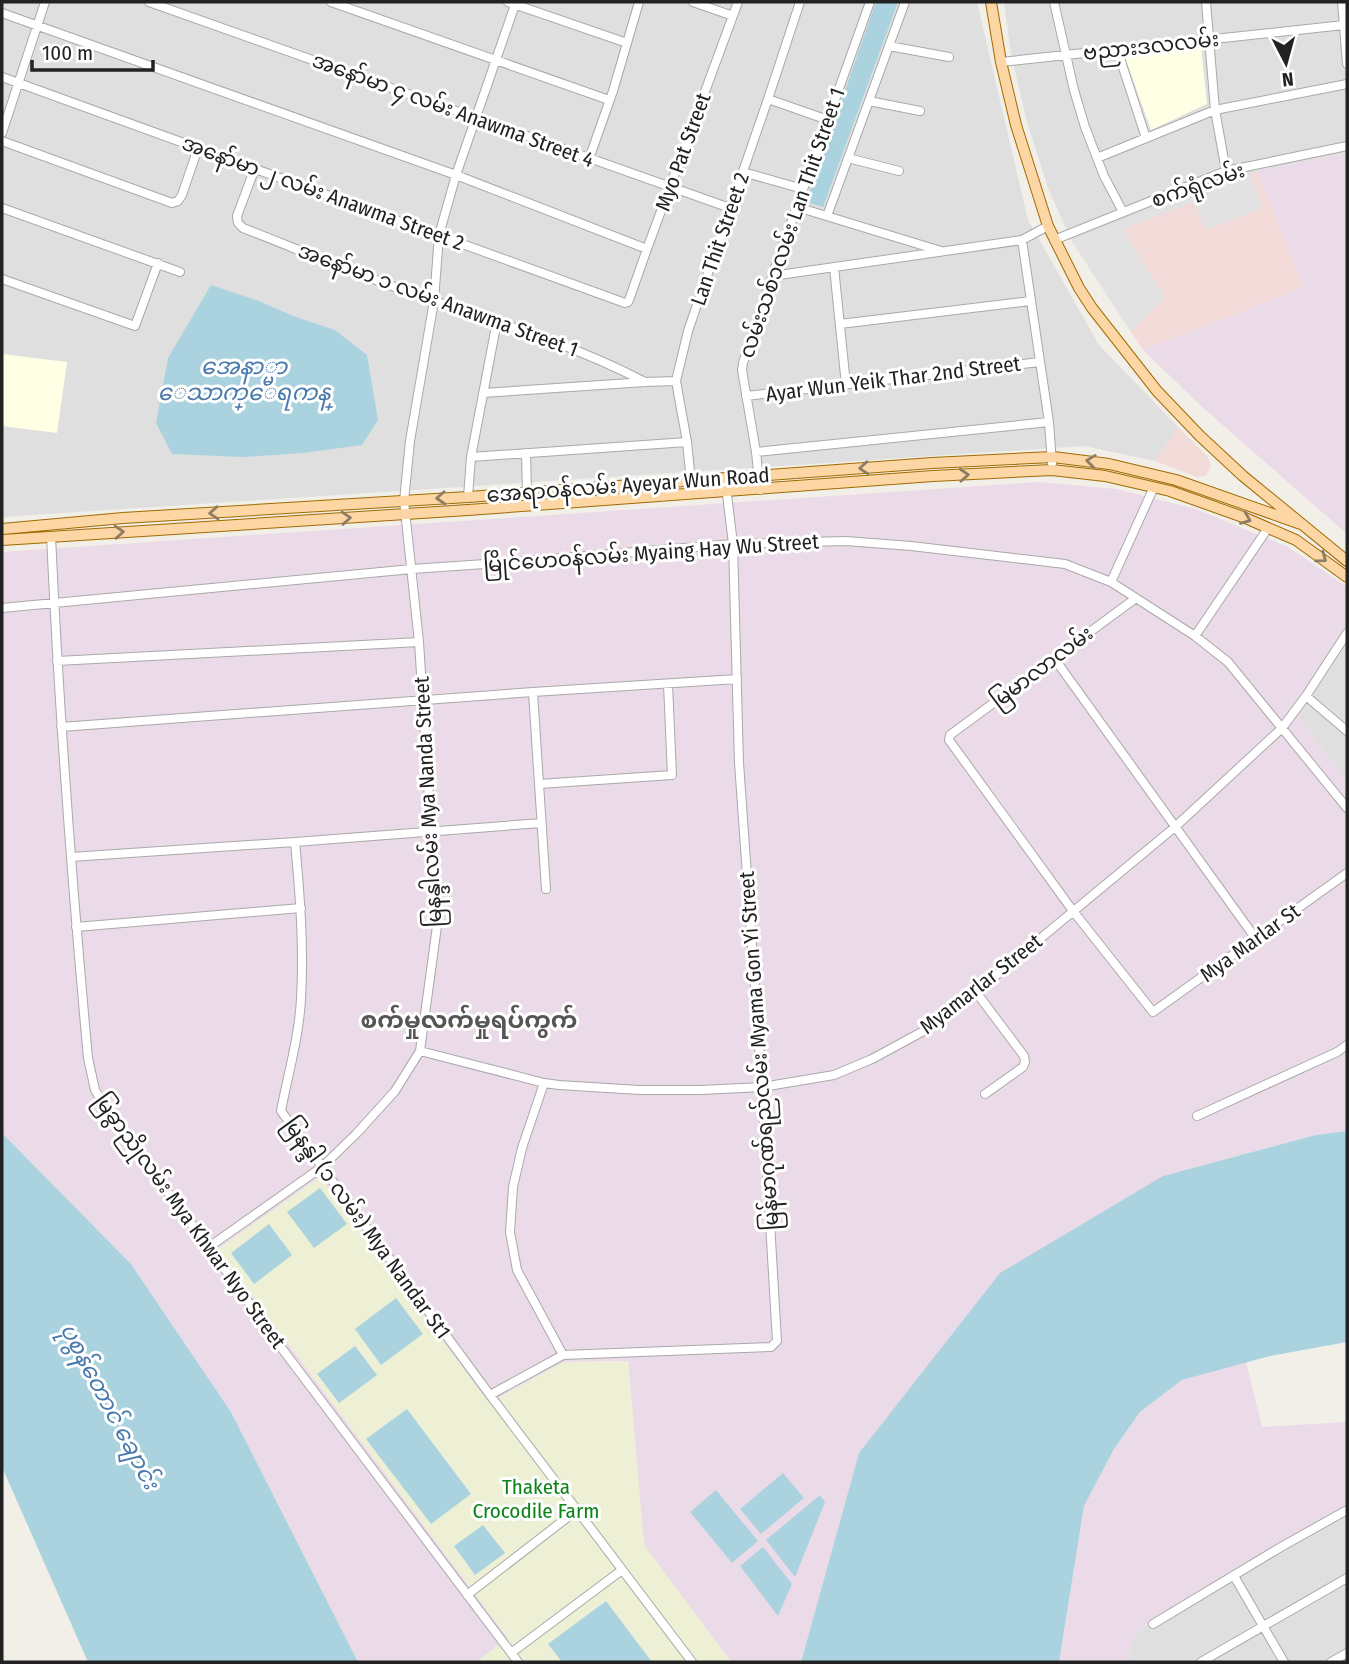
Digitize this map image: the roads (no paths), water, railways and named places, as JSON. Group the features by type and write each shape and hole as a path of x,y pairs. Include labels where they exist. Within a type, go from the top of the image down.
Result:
{"main road":[{"path":"991,2 1001,62 1016,125 1048,226 1079,288 1157,391 1218,454 1347,561"},
{"name":"အေရာဝန်လမ်း Ayeyar Wun Road","path":"51,531 124,518 1053,457 1109,464 1176,480 1303,526"},
{"name":"အေရာဝန်လမ်း Ayeyar Wun Road","path":"51,531 405,514 1052,470 1105,476 1196,500 1296,540 1347,577"},
{"path":"1296,540 1303,526"},
{"path":"2,529 51,531"},
{"path":"2,540 51,531"}],"street":[{"path":"2,133 45,2"},
{"name":"အနော်မာ ၄ လမ်း Anawma Street 4","path":"149,2 730,208"},
{"path":"331,2 609,100"},
{"path":"589,159 639,2"},
{"path":"693,2 733,16"},
{"name":"Myo Pat Street","path":"628,302 738,2"},
{"name":"Lan Thit Street 2","path":"691,481 676,382 688,331 800,2"},
{"name":"လမ်းသစ်၁လမ်း Lan Thit Street 1","path":"760,490 743,363 870,2"},
{"path":"827,216 905,2"},
{"path":"1056,2 1074,90 1085,127 1123,212"},
{"path":"1206,2 1215,110 1226,171"},
{"path":"1342,2 1347,64"},
{"path":"513,3 627,43"},
{"name":"မြနန္ဒါလမ်း Mya Nanda Street","path":"209,1247 322,1167 395,1091 420,1051 437,926 419,642 404,500 410,441 434,301 439,235 513,3"},
{"path":"2,13 456,175 647,249"},
{"name":"ဗညားဒလလမ်း","path":"1001,62 1344,25"},
{"path":"889,46 949,57"},
{"path":"1117,49 1146,138"},
{"name":"အနော်မာ ၂ လမ်း Anawma Street 2","path":"2,77 628,302"},
{"path":"1097,158 1215,110 1347,84"},
{"path":"768,99 828,120"},
{"path":"869,101 920,111"},
{"path":"2,141 172,203 178,201 181,195 198,148"},
{"name":"စက်ရုံလမ်း","path":"1054,240 1226,171 1347,146"},
{"path":"848,158 899,171"},
{"name":"အနော်မာ ၁ လမ်း Anawma Street 1","path":"255,168 237,216 238,223 243,228 434,301 598,358 645,382"},
{"path":"743,172 803,189"},
{"path":"797,206 944,252"},
{"path":"2,208 180,272"},
{"path":"772,275 1022,240 1048,226"},
{"path":"1022,240 1049,422 1052,470"},
{"path":"2,279 135,326 158,263"},
{"path":"834,267 846,384"},
{"path":"840,324 1031,300"},
{"path":"468,497 471,457 497,321"},
{"name":"Ayar Wun Yeik Thar 2nd Street","path":"746,396 1040,362"},
{"path":"483,393 676,382"},
{"path":"756,452 1049,422"},
{"path":"471,457 687,442"},
{"path":"526,453 527,492"},
{"name":"မြန်မာဂုဏ်ရည်လမ်း Myama Gon Yi Street","path":"563,1355 771,1347 777,1341 739,763 733,544 725,478"},
{"path":"1111,582 1154,487"},
{"path":"1195,635 1268,528"},
{"name":"မြခွာညိုလမ်း Mya Khwar Nyo Street","path":"51,531 61,727 76,927 88,1058 95,1090 114,1121 277,1342 518,1662"},
{"name":"မြိုင်ဟေဝန်လမ်း Myaing Hay Wu Street","path":"2,608 412,569 733,544 846,541 911,545 1066,564 1111,582 1195,635 1228,662 1347,808"},
{"name":"မြမာလာလမ်း","path":"1073,911 950,740 950,735 1136,598"},
{"name":"Myamarlar Street","path":"420,1051 544,1083 639,1090 762,1087 834,1075 872,1059 932,1027 1175,827 1282,728 1347,633"},
{"path":"57,661 419,642"},
{"path":"1054,658 1256,939"},
{"path":"61,727 737,679"},
{"path":"539,783 671,775 668,684"},
{"path":"533,692 546,888"},
{"path":"1306,696 1347,731"},
{"path":"71,857 541,823"},
{"name":"မြနန္ဒါ (၁ လမ်း) Mya Nandar St1","path":"295,842 303,948 301,1002 281,1111 490,1395 692,1662"},
{"name":"Mya Marlar St","path":"1073,911 1153,1012 1347,873"},
{"path":"76,927 301,908"},
{"path":"976,992 1024,1056 1023,1068 985,1094"},
{"path":"1197,1116 1347,1045"},
{"path":"490,1395 563,1355 517,1270 510,1232 513,1188 522,1148 544,1083"},
{"path":"467,1595 577,1510"},
{"path":"1153,1624 1347,1510"},
{"path":"511,1653 622,1570"},
{"path":"1234,1576 1284,1662"},
{"path":"1201,1662 1347,1578"},
{"path":"1331,1662 1347,1653"}],"water":[{"path":"876,2 898,2 823,207 806,202"},
{"name":"အေနာ္မာ ေသာက္ေရကန္","path":"211,285 335,330 367,355 378,420 362,445 243,457 172,454 156,423 168,358"},
{"path":"1347,1131 1347,1342 1270,1356 1182,1380 1140,1412 1114,1449 1084,1506 1059,1662 801,1662 859,1453 1000,1273 1163,1176 1316,1135"},
{"name":"ပုစွန်တောင် ချောင်း","path":"2,1133 131,1264 231,1412 358,1662 88,1662 2,1467"},
{"path":"320,1188 347,1224 314,1248 287,1212"},
{"path":"269,1224 292,1255 254,1284 231,1253"},
{"path":"396,1298 423,1334 381,1365 355,1329"},
{"path":"355,1346 377,1375 339,1403 317,1374"},
{"path":"407,1409 471,1494 431,1524 366,1439"},
{"path":"783,1473 804,1498 761,1534 740,1509"},
{"path":"716,1490 758,1541 732,1563 690,1512"},
{"path":"820,1495 825,1502 795,1577 766,1540"},
{"path":"483,1525 505,1553 475,1575 454,1546"},
{"path":"763,1547 792,1584 778,1616 740,1566"},
{"path":"606,1601 652,1662 562,1662 548,1644"}],"district":[{"name":"စက်မှုလက်မှုရပ်ကွက်","path":"469,1020"}],"park label":[{"name":"Thaketa Crocodile Farm","path":"536,1499"}]}
